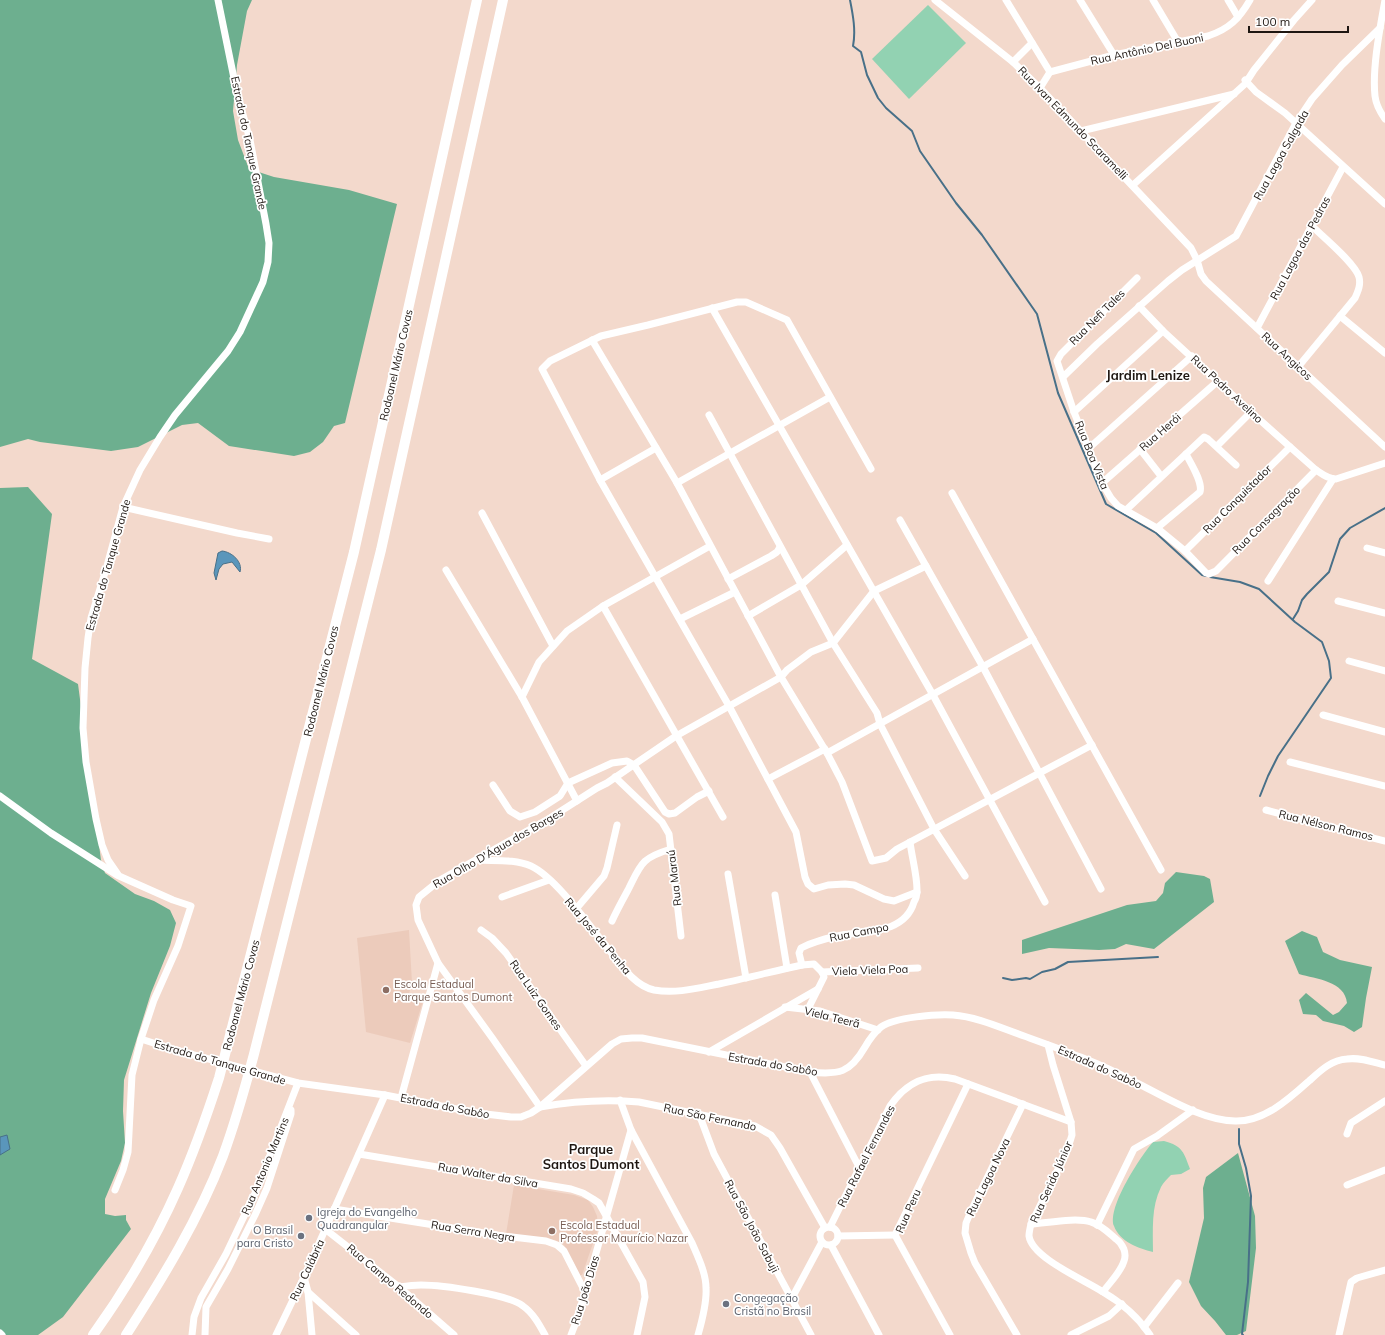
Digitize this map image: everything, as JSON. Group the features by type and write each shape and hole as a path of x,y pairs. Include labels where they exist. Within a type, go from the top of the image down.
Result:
{"highway":[{"name":"Rodoanel Mário Covas","path":"93,1335 126,1287 157,1232 178,1189 200,1137 219,1078 354,552 476,0"},
{"path":"126,1335 174,1256 204,1199 222,1157 250,1069 381,550 503,0"}],"street":[{"name":"Estrada do Tanque Grande","path":"115,1190 128,1152 132,1075 141,1040 154,1000 178,946 191,906 173,900 119,876 108,860 102,845 86,762 83,728 85,668 91,618 123,507 140,470 160,437 175,415 228,351 240,332 263,282 268,262 268,237 250,140 237,93 218,0"},
{"name":"Rua Ivan Edmundo Scaramelli","path":"935,0 1013,62 1040,88 1191,248 1197,260"},
{"path":"1006,0 1050,72 1040,88"},
{"path":"1080,0 1114,55"},
{"path":"1153,0 1178,42"},
{"path":"1228,0 1238,17"},
{"name":"Rua Antônio Del Buoni","path":"1050,72 1114,55 1208,36 1223,31 1238,17 1250,0"},
{"path":"1133,185 1236,93 1294,20 1312,0"},
{"path":"1385,0 1380,28 1375,97 1379,110 1385,119"},
{"name":"Rua Lagoa Salgada","path":"1197,260 1236,236 1296,123 1312,99 1329,79 1380,28"},
{"path":"1013,62 1032,43"},
{"path":"1246,81 1256,92 1285,113 1385,204"},
{"path":"1081,131 1236,93"},
{"name":"Rua Lagoa das Pedras","path":"1257,328 1343,167"},
{"path":"1298,367 1357,294 1360,283 1359,276 1349,262 1312,226"},
{"path":"1063,377 1139,306 1168,281 1197,260"},
{"name":"Rua Angicos","path":"1197,260 1201,274 1206,281 1385,447"},
{"name":"Rua Nefi Tales","path":"1059,357 1137,278"},
{"path":"871,469 787,320 746,302 737,302 601,336 550,361 542,369 600,480 729,706 796,832 805,877 810,887 814,890 835,884 854,885 884,899 894,901 918,892 910,842"},
{"name":"Rua Pedro Avelino","path":"1139,306 1251,412 1316,470"},
{"path":"712,308 933,695 1044,902"},
{"path":"1340,316 1385,353"},
{"path":"1074,412 1164,331"},
{"path":"592,340 677,483 781,677 826,751 842,782 872,861 886,858 897,849 1092,745"},
{"path":"1089,448 1192,356"},
{"name":"Rua Boa Vista","path":"1059,357 1057,361 1058,366 1074,412 1102,483 1111,498 1118,506 1157,528 1185,551 1206,573 1209,574 1216,571"},
{"name":"Rua Herói","path":"1102,483 1218,381"},
{"path":"677,483 830,397"},
{"path":"1217,446 1251,412"},
{"path":"709,415 833,643 877,713 880,724 934,829 966,876"},
{"path":"1126,510 1204,437 1208,438 1236,465"},
{"name":"Rua Conquistador","path":"1185,551 1290,447"},
{"path":"600,480 656,448"},
{"path":"1140,449 1161,476"},
{"path":"1157,528 1200,492 1201,487 1199,481 1186,454"},
{"path":"1316,470 1333,479 1345,477 1385,463"},
{"name":"Rua Consagração","path":"1216,571 1316,470"},
{"path":"1268,581 1333,479"},
{"path":"952,493 1161,870"},
{"path":"123,507 236,533 269,539"},
{"path":"482,513 553,646"},
{"path":"900,520 983,667 1101,889"},
{"path":"748,616 801,585 847,545"},
{"path":"522,697 540,662 567,631 603,606 710,546"},
{"path":"728,579 771,556 777,552 780,547"},
{"path":"1367,548 1385,553"},
{"path":"833,643 874,591 926,566"},
{"path":"446,570 522,697 577,801"},
{"path":"680,619 735,592"},
{"path":"1338,602 1385,613"},
{"path":"603,606 723,817"},
{"path":"768,779 880,724 1033,639"},
{"name":"Rua Olho D'Água dos Borges","path":"540,1107 438,963 418,920 416,905 419,897 440,880 550,818 607,783 676,736 781,677 787,670 811,652 833,643"},
{"path":"1349,661 1385,672"},
{"path":"1323,715 1385,732"},
{"path":"493,785 510,811 520,817 535,812 560,796 568,783 612,763 627,761 634,765 665,812 669,814 675,813 696,796 709,791"},
{"path":"1290,762 1385,786"},
{"name":"Rua Maraú","path":"615,777 662,822 669,834 681,936"},
{"path":"0,796 52,833 119,876"},
{"name":"Rua Nélson Ramos","path":"1266,810 1385,841"},
{"path":"576,910 604,876 617,825"},
{"path":"612,921 618,906 638,868 650,856 671,849"},
{"name":"Rua José da Penha","path":"477,860 520,862 532,866 550,880 627,973 637,982 652,990 693,990 802,965 814,964 822,972"},
{"path":"728,874 746,978"},
{"path":"502,897 550,880"},
{"name":"Rua Campo","path":"802,965 799,952 801,948 805,946 829,938 886,928 903,921 913,909 918,892"},
{"path":"775,895 787,968"},
{"name":"Rua Luiz Gomes","path":"480,930 499,944 586,1066"},
{"path":"401,1098 438,963"},
{"name":"Viela Viela Poa","path":"822,972 918,968"},
{"path":"808,1009 824,977 822,972"},
{"path":"709,1052 818,989"},
{"name":"Viela Teerã","path":"785,1007 808,1009 837,1016 878,1030"},
{"name":"Estrada do Sabôo","path":"298,1083 385,1095 477,1113 511,1118 521,1117 540,1107 612,1044 621,1039 642,1038 810,1072 832,1074 846,1070 860,1055 878,1030 889,1023 899,1020 936,1015 954,1015 988,1023 1114,1071 1193,1110 1224,1120 1236,1121 1250,1119 1267,1113 1286,1100 1324,1067 1332,1063 1347,1059 1359,1059 1385,1065"},
{"name":"Estrada do Tanque Grande","path":"141,1040 298,1083"},
{"name":"Rua Serido Júnior","path":"1048,1045 1072,1129 1070,1143 1032,1224 1029,1235 1031,1242 1044,1256 1122,1304 1150,1335"},
{"path":"810,1072 859,1168"},
{"name":"Rua Rafael Fernandes","path":"827,1228 890,1106 905,1087 927,1078 945,1076 1071,1122"},
{"name":"Rua Antonio Martins","path":"192,1335 194,1316 201,1298 226,1254 256,1192 298,1083"},
{"name":"Rua Peru","path":"950,1335 896,1235 968,1084"},
{"name":"Rua Calábria","path":"276,1335 304,1277 385,1095"},
{"path":"620,1100 631,1130 692,1243 699,1260 706,1288 698,1333 706,1335"},
{"name":"Rua São Fernando","path":"540,1107 584,1101 620,1100 639,1102 755,1126 771,1136 780,1148 827,1228"},
{"path":"1347,1134 1350,1123 1385,1101"},
{"path":"205,1335 206,1308 228,1269 267,1188 291,1114 291,1102"},
{"name":"Rua Lagoa Nova","path":"1017,1335 975,1263 967,1242 966,1223 1023,1104"},
{"path":"1097,1225 1134,1149 1157,1136 1193,1110"},
{"name":"Rua São João Sabuji","path":"699,1114 714,1154 811,1335"},
{"name":"Rua João Dias","path":"571,1335 607,1217 631,1130"},
{"name":"Rua Walter da Silva","path":"359,1154 572,1189 593,1199 598,1203 607,1217 639,1275 645,1289 643,1308 637,1335"},
{"path":"1347,1185 1385,1170"},
{"name":"Rua Serra Negra","path":"334,1209 503,1236 546,1241 557,1244 564,1251 585,1292"},
{"path":"1032,1224 1086,1221 1097,1225 1118,1241 1126,1255 1121,1267 1103,1292"},
{"path":"792,1298 822,1242 820,1234 827,1228 835,1230 838,1236"},
{"name":"Rua Campo Redondo","path":"325,1229 399,1287 454,1335"},
{"path":"838,1236 896,1235"},
{"path":"822,1242 826,1245 831,1245 836,1241 838,1236"},
{"path":"831,1245 879,1335"},
{"path":"1339,1335 1351,1282 1357,1278 1385,1270"},
{"path":"304,1277 308,1292 312,1335"},
{"path":"1144,1327 1178,1283"},
{"path":"399,1287 420,1285 434,1286 494,1295 512,1300 522,1304 530,1311 545,1335"},
{"path":"308,1292 356,1335"},
{"path":"1071,1335 1109,1316 1122,1304"}],"shaded area":[{"name":"Escola Estadual Parque Santos Dumont","path":"409,930 412,983 408,997 423,1001 410,1043 366,1032 357,938"},
{"name":"Escola Estadual Professor Maurício Nazar","path":"514,1185 574,1195 588,1200 597,1216 598,1229 582,1275 580,1275 564,1245 555,1240 506,1234"}],"green space":[{"path":"0,0 252,0 247,11 237,65 233,111 238,140 249,169 274,177 349,190 397,204 345,423 334,426 323,442 310,452 294,456 229,446 198,423 182,425 138,447 111,451 40,442 28,439 0,447"},
{"path":"928,5 966,43 909,99 872,59"},
{"path":"28,487 52,514 32,659 78,684 101,860 105,873 135,894 154,901 170,910 176,923 170,946 151,993 124,1080 123,1111 125,1143 121,1161 105,1199 105,1214 115,1216 126,1215 126,1220 131,1229 63,1317 38,1335 6,1335 0,1331 0,488"},
{"path":"1176,872 1204,876 1210,879 1214,902 1154,949 1126,944 1115,949 1099,950 1049,948 1022,954 1022,940 1127,905 1156,901 1163,893 1165,883"},
{"path":"1302,931 1317,937 1323,952 1340,960 1372,967 1362,1027 1354,1032 1344,1026 1323,1021 1316,1015 1303,1014 1299,1000 1306,993 1333,1015 1339,1012 1347,1003 1341,990 1335,985 1299,974 1285,941"},
{"path":"1164,1141 1175,1145 1182,1151 1190,1169 1181,1174 1171,1175 1161,1187 1154,1211 1153,1252 1130,1244 1125,1240 1117,1232 1114,1226 1113,1218 1115,1207 1126,1182 1141,1158 1153,1142"},
{"path":"1238,1153 1255,1216 1256,1248 1246,1331 1237,1335 1226,1335 1201,1306 1189,1282 1204,1218 1203,1188 1206,1177"}],"water":[{"path":"222,551 233,555 236,558 240,565 240,572 232,562 223,564 219,569 216,580 214,573 218,553"},
{"path":"7,1135 10,1149 0,1155 0,1137"}],"waterway":[{"path":"850,0 854,29 853,46 861,52 867,75 878,98 886,108 912,131 920,151 956,203 982,235 1037,314 1058,393 1106,504 1156,533 1202,575 1206,576"},
{"path":"1293,619 1302,600 1329,572 1340,539 1350,528 1385,508"},
{"path":"1210,577 1240,582 1259,589 1295,622 1322,642 1329,661 1331,678 1278,756 1260,796"},
{"path":"1003,978 1012,980 1026,978 1030,979 1042,972 1055,969 1068,962 1158,957"},
{"path":"1239,1129 1239,1144 1246,1168 1251,1196 1248,1282 1243,1335"}],"place":[{"name":"Escola Estadual Parque Santos Dumont","path":"386,990"},
{"name":"Igreja do Evangelho Quadrangular","path":"309,1218"},
{"name":"Escola Estadual Professor Maurício Nazar","path":"552,1231"},
{"name":"O Brasil para Cristo","path":"301,1236"},
{"name":"Congegação Cristã no Brasil","path":"726,1304"}],"district":[{"name":"Jardim Lenize","path":"1148,375"},
{"name":"Parque Santos Dumont","path":"591,1156"}]}
